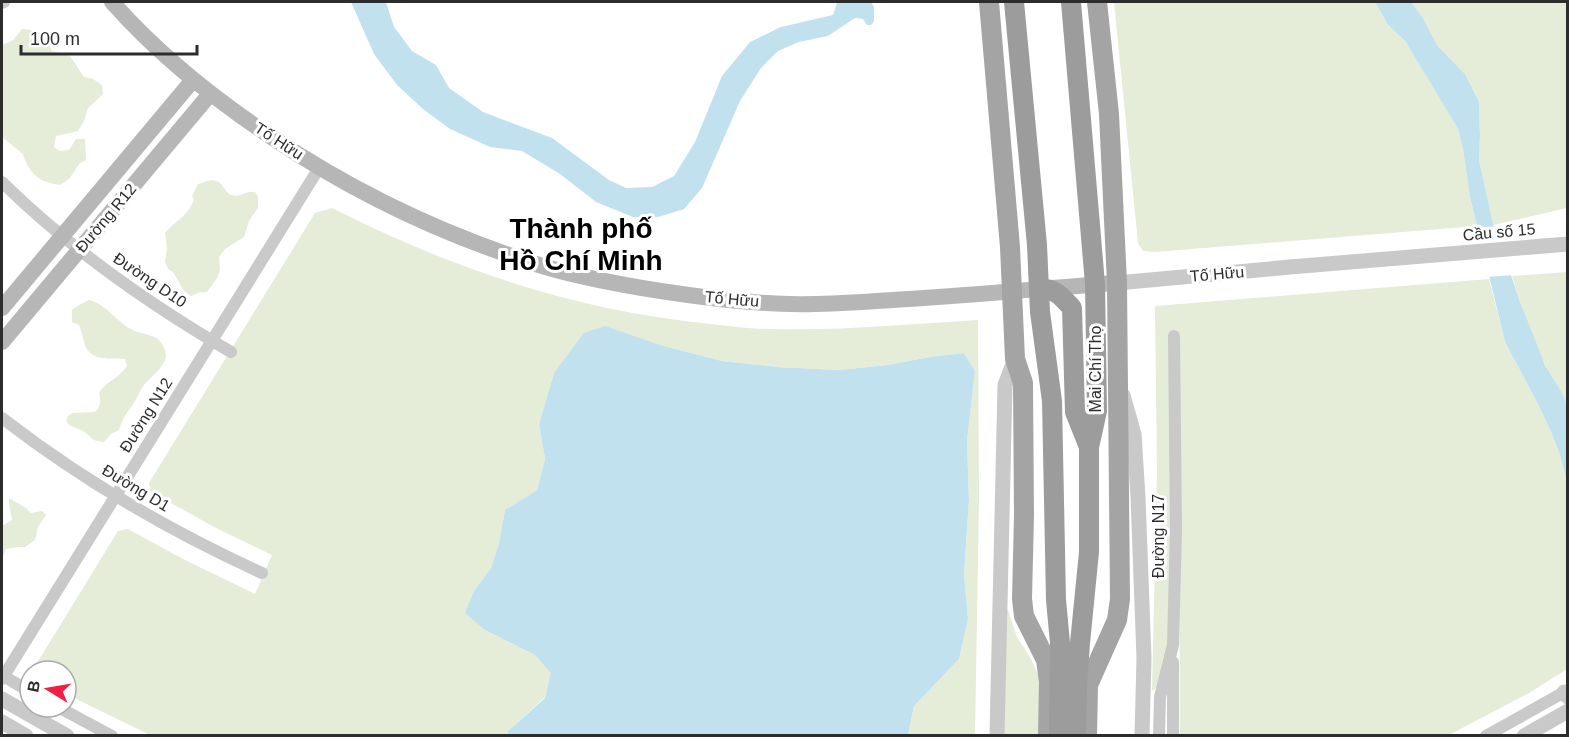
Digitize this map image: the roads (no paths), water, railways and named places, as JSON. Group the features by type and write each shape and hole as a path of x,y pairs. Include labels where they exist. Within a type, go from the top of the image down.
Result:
{"highway":[{"path":"1014,2 1037,245 1040,312 1052,401 1056,600 1060,643 1059,735"},
{"name":"Mai Chí Thọ","path":"1071,2 1095,284 1097,411 1089,447 1089,552 1077,685 1076,735"},
{"path":"1039,288 1051,289 1072,308 1075,412 1089,447"}],"main road":[{"name":"Tố Hữu","path":"112,2 210,94 319,168 388,205 474,243 548,268 623,285 717,299 789,304 870,302 1117,283"},
{"path":"989,2 1010,247 1015,359 1023,383 1022,599 1024,616 1046,660 1049,682 1048,735"},
{"name":"Mai Chí Thọ","path":"1087,735 1088,685 1117,620 1120,599 1117,283 1109,114 1097,2"},
{"name":"Đường R12","path":"2,308 193,80"},
{"name":"Đường R12","path":"2,342 210,94"}],"street":[{"name":"Đường N12","path":"2,677 319,168"},
{"name":"Đường D10","path":"2,182 79,250 146,299 231,352"},
{"name":"Cầu số 15","path":"1434,255 1568,244"},
{"name":"Tố Hữu","path":"1117,283 1434,255"},
{"name":"Đường N17","path":"1159,735 1160,697 1173,645 1176,530 1174,336"},
{"path":"997,735 1005,385 1015,359"},
{"name":"Mai Chí Thọ","path":"1119,381 1134,435 1144,658 1142,735"},
{"name":"Đường D1","path":"2,418 64,463 115,496 183,535 262,573"},
{"path":"1173,645 1173,735"},
{"path":"2,677 18,686"},
{"path":"1486,735 1566,693"},
{"path":"2,699 67,735"},
{"path":"1524,735 1568,711"},
{"path":"78,717 112,735"},
{"path":"2,722 26,735"}],"water":[{"path":"351,2 386,2 394,27 412,51 436,65 449,88 483,112 552,138 609,180 626,188 652,187 674,176 695,142 722,76 750,42 781,27 833,15 836,2 871,2 874,7 874,21 871,25 867,25 863,19 855,18 828,36 799,42 778,51 761,68 740,101 702,188 684,209 658,217 633,217 596,202 560,174 522,151 490,147 450,129 423,109 397,85 374,54"},
{"path":"1375,2 1411,2 1423,18 1437,45 1465,74 1479,101 1479,160 1495,233 1545,365 1567,405 1567,483 1552,434 1505,342 1470,197 1458,129 1405,41 1388,25"},
{"path":"605,326 660,345 722,361 777,367 839,370 964,353 975,371 967,441 969,500 964,574 968,619 959,659 914,706 908,735 507,735 508,731 545,698 551,673 535,655 485,630 465,613 474,591 491,568 499,543 505,510 537,490 545,459 539,424 554,373 584,333"}],"district":[{"name":"Thành phố Hồ Chí Minh","path":"581,244"}]}
